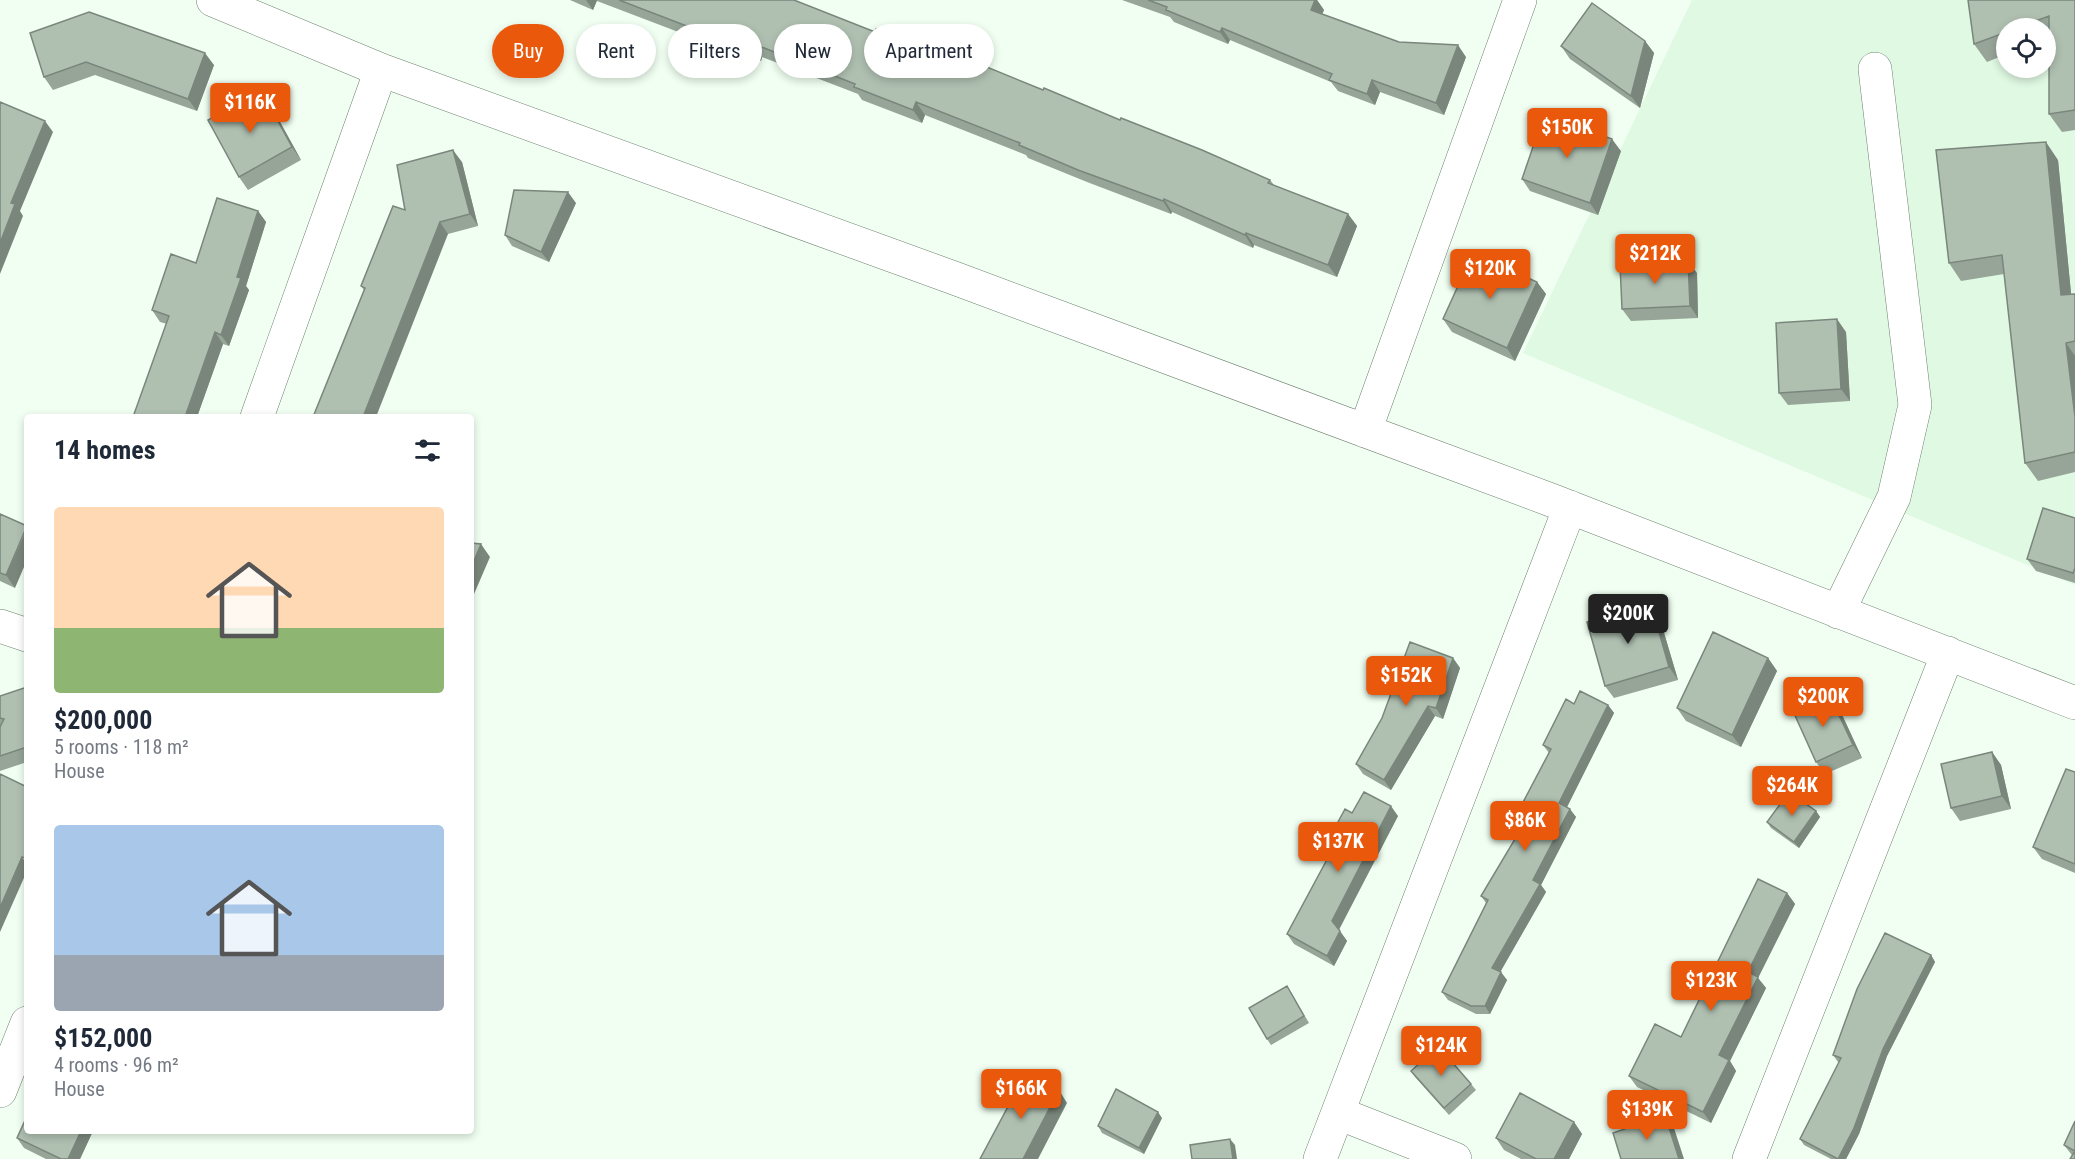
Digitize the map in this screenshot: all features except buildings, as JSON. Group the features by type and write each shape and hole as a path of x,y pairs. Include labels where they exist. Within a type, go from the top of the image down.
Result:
{"street":[{"path":"213,0 381,70 1365,430 2075,703"},
{"path":"1365,430 1514,2"},
{"path":"1838,612 1894,496 1915,405 1875,69"},
{"path":"258,414 381,70"},
{"path":"1320,1159 1570,507"},
{"path":"0,626 24,634"},
{"path":"1749,1159 1948,653"},
{"path":"0,1091 24,1031"},
{"path":"1338,1113 1455,1159"}],"shaded area":[{"path":"1692,0 2075,0 2075,585 1523,353"}]}
